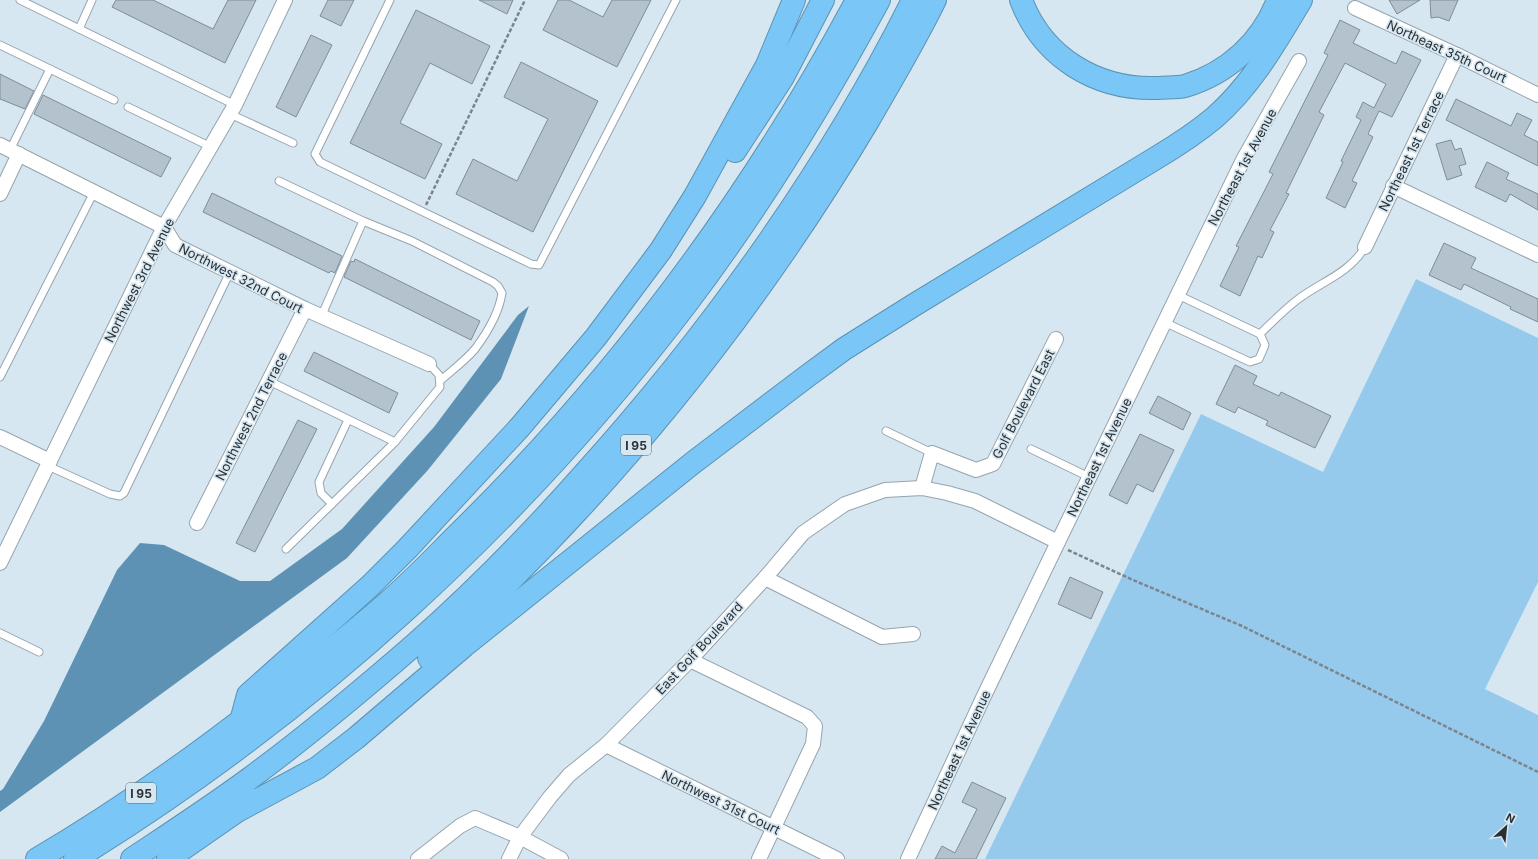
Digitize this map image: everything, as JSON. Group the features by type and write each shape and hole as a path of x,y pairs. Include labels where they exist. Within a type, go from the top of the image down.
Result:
{"highway":[{"path":"241,721 248,695 370,586 407,549 526,421 596,337 675,229 695,196 767,64 794,0"},
{"path":"675,229 692,217 779,83 823,0"},
{"name":"I 95","path":"37,859 107,817 166,777 241,721 334,648 388,602 489,504 537,454 629,347 673,290 741,194 820,68 857,0"},
{"path":"75,859 177,793 292,708 401,616 504,518 645,358 689,301 771,183 845,63 879,0"},
{"path":"132,859 247,781 360,691 416,643 468,595 567,493 662,384 748,271 828,149 864,89 913,0"},
{"name":"I 95","path":"168,859 241,809 356,720 464,625 567,523 652,427 720,341 765,280 806,220 844,160 918,35 935,0"},
{"path":"1021,0 1043,39 1070,63 1087,74 1102,81 1132,88 1151,88 1183,86 1195,82 1219,70 1234,60 1246,51 1262,31 1278,0"},
{"path":"241,809 317,768 356,738 464,646 669,482 806,377 890,320 1156,158 1196,132 1229,102 1251,78 1301,0"}],"street":[{"name":"Northwest 3rd Avenue","path":"0,563 164,227 232,109 285,0"},
{"name":"Northeast 35th Court","path":"1355,8 1457,55 1538,95"},
{"name":"Northeast 1st Terrace","path":"1365,247 1457,55"},
{"name":"Northeast 1st Avenue","path":"908,859 983,698 1243,160 1299,61"},
{"path":"0,194 9,150 164,227"},
{"path":"1393,186 1538,255"},
{"name":"Northwest 32nd Court","path":"164,227 175,245 320,317 429,364"},
{"name":"Northwest 2nd Terrace","path":"198,523 305,309"},
{"name":"Golf Boulevard East","path":"932,454 976,470 993,464 1056,339"},
{"path":"0,437 49,463"},
{"path":"922,488 932,454"},
{"name":"East Golf Boulevard","path":"509,859 520,837 550,797 569,775 606,745 690,660 765,578 803,533 844,504 885,490 922,488 975,501 1058,542"},
{"path":"765,578 882,637 912,634"},
{"path":"690,660 807,717 815,726 813,744 758,859"},
{"name":"Northwest 31st Court","path":"606,745 837,859"},
{"path":"418,859 460,826 475,818 520,837 561,859"}],"lane":[{"path":"20,0 232,109 292,143"},
{"path":"79,29 92,0"},
{"path":"390,0 315,154 320,162 531,264 539,265 676,0"},
{"path":"0,45 114,100"},
{"path":"9,150 50,69"},
{"path":"128,107 211,147"},
{"path":"279,181 363,221 412,241 493,282 498,286 502,293 501,302 495,317 474,349 440,381"},
{"path":"0,377 94,192"},
{"path":"320,317 363,221"},
{"path":"1260,334 1297,300 1341,274 1365,247"},
{"path":"49,463 110,494 120,496 124,493 230,272"},
{"path":"1164,322 1250,362 1259,359 1265,345 1260,334 1178,295"},
{"path":"286,549 395,442 440,387 439,375 429,364"},
{"path":"269,381 395,442"},
{"path":"332,504 321,493 319,482 348,420"},
{"path":"886,431 932,454"},
{"path":"1031,449 1089,477"},
{"path":"0,633 39,652"}],"path":[{"path":"422,212 525,0"},
{"path":"1058,542 1068,550 1133,580 1242,626 1538,772"}],"shaded area":[{"path":"1416,279 1538,338 1538,582 1485,689 1538,715 1538,859 985,859 1201,414 1323,472"},
{"path":"529,306 501,379 428,470 347,558 0,812 0,791 3,789 44,721 117,570 140,543 164,545 240,581 270,581 342,529 434,427 518,315"}],"building":[{"path":"116,0 153,0 213,29 228,0 256,0 225,63 112,7"},
{"path":"328,0 354,0 341,26 320,16"},
{"path":"479,0 513,0 507,14"},
{"path":"558,0 569,0 603,17 612,0 651,0 617,67 543,30"},
{"path":"1389,0 1420,0 1397,14"},
{"path":"1430,0 1458,0 1449,21 1438,17 1431,18"},
{"path":"416,10 490,46 472,84 430,63 400,123 442,144 425,179 350,143"},
{"path":"1340,20 1360,30 1353,43 1396,64 1402,51 1421,60 1392,117 1379,111 1368,134 1373,137 1352,181 1357,183 1345,208 1326,198 1343,162 1341,161 1361,120 1356,117 1363,102 1374,108 1386,84 1345,63 1319,112 1324,115 1286,193 1289,194 1270,230 1274,232 1262,258 1258,256 1240,296 1220,286 1239,247 1236,246 1273,174 1269,172 1328,55 1324,53"},
{"path":"311,35 332,45 296,117 276,107"},
{"path":"521,62 598,101 533,232 456,194 473,159 517,181 548,119 504,97"},
{"path":"0,74 34,91 25,109 0,99"},
{"path":"43,95 171,158 161,177 34,114"},
{"path":"1456,99 1511,126 1517,113 1532,120 1524,135 1538,142 1538,166 1446,120"},
{"path":"1451,140 1455,150 1461,148 1466,164 1459,166 1462,175 1447,180 1436,144"},
{"path":"1487,162 1509,173 1506,179 1538,194 1538,210 1510,194 1506,202 1475,187"},
{"path":"212,193 342,256 335,273 331,271 329,273 203,212"},
{"path":"1444,243 1476,258 1471,268 1538,299 1538,322 1510,309 1511,307 1464,284 1461,290 1429,275"},
{"path":"355,259 480,321 471,340 344,277 351,261 354,262"},
{"path":"314,352 398,393 389,413 304,371"},
{"path":"1235,365 1257,376 1253,384 1279,396 1281,392 1331,416 1315,448 1266,425 1268,421 1238,407 1235,413 1216,404"},
{"path":"1158,396 1191,413 1183,430 1149,413"},
{"path":"298,420 317,429 255,552 236,543"},
{"path":"1140,434 1174,450 1153,492 1137,484 1127,504 1109,495"},
{"path":"1070,577 1103,592 1091,619 1058,604"},
{"path":"972,782 1006,798 976,859 935,859 942,846 955,853 977,809 962,802"}]}
